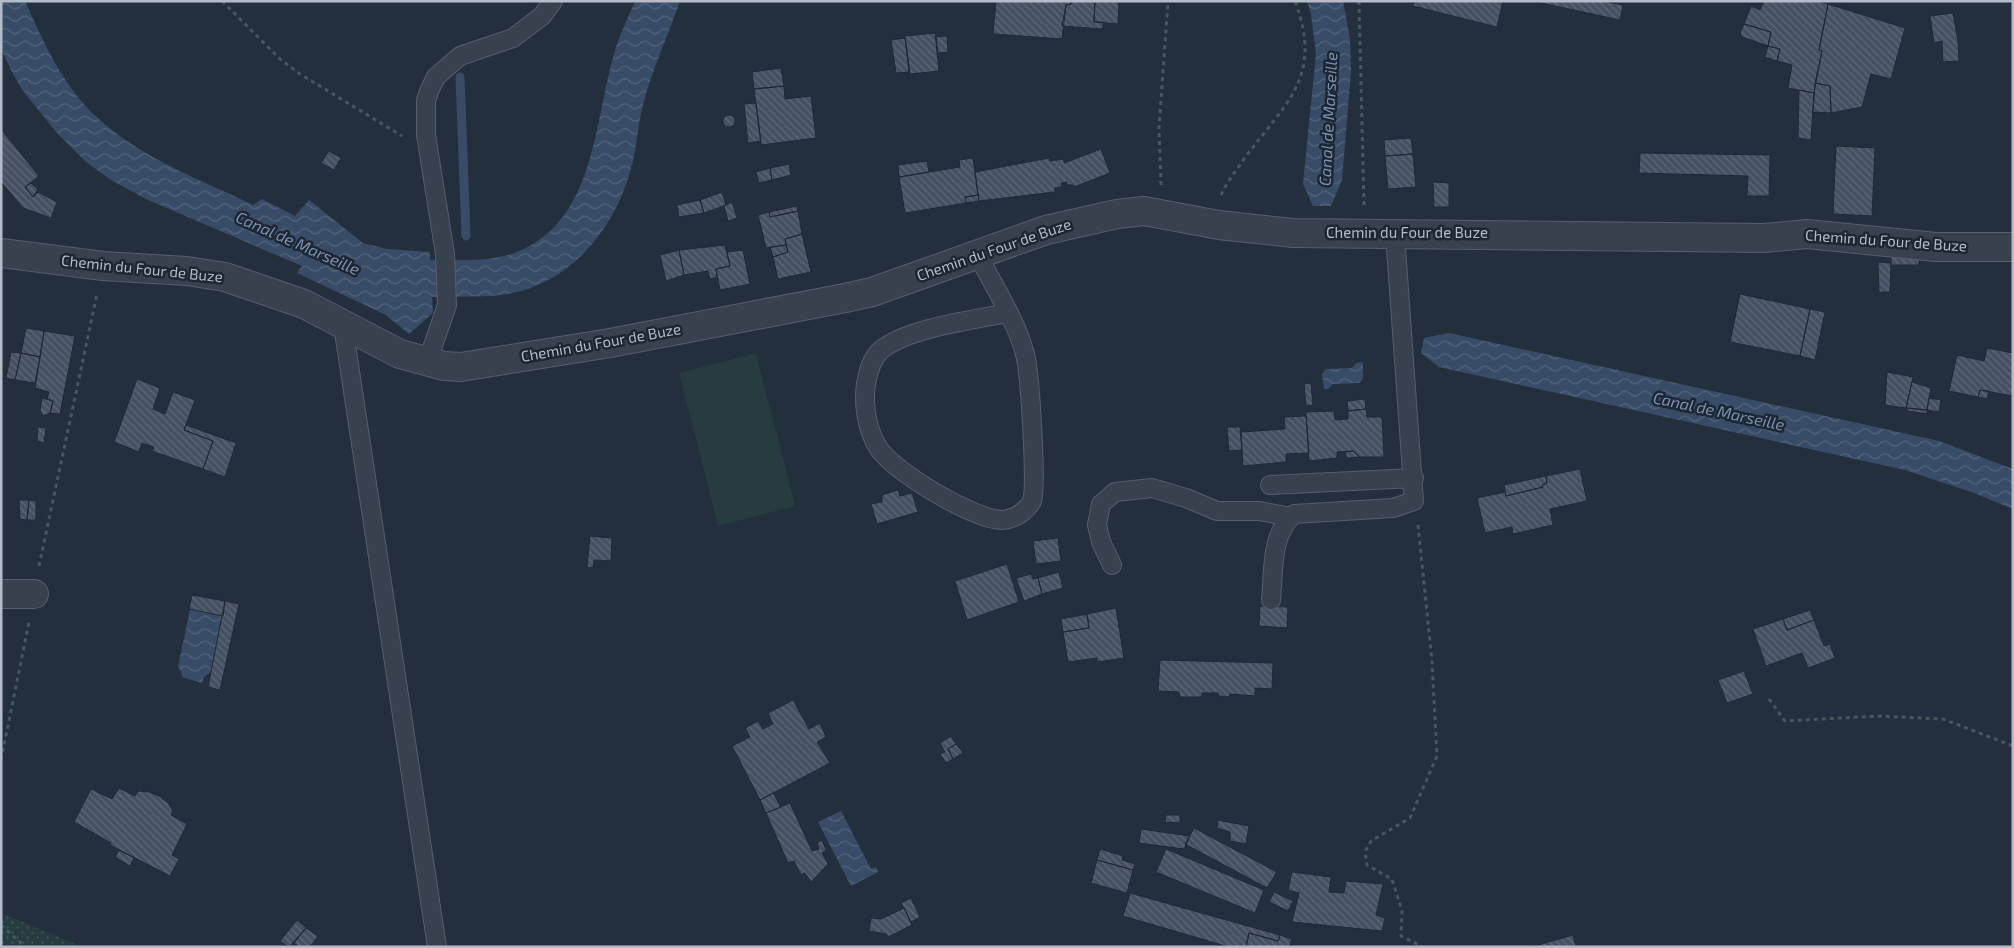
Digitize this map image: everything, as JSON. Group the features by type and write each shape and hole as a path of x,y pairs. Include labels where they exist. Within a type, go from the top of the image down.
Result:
{"street":[{"name":"Chemin du Four de Buze","path":"1,253 103,266 187,271 225,277 304,304 400,354 427,363 444,366 470,365 610,343 845,298 872,292 1046,230 1079,221 1144,211 1210,223 1293,232 1764,238 1807,234 1936,246 2013,247"},
{"path":"1,594 34,594"}],"lane":[{"path":"427,363 447,305 445,254 426,135 426,100 436,77 460,56 513,38 525,31 542,16 553,1"},
{"path":"1271,600 1276,539 1284,523 1290,517 1303,512 1393,508 1414,502 1414,478 1395,234"},
{"path":"978,255 1007,313 1025,355 1034,483 1032,502 1019,515 1002,520 976,514 917,481 902,470 880,450 873,437 864,398 871,363 887,347 899,340 947,325 1007,313"},
{"path":"343,325 436,947"},
{"path":"1270,485 1414,478"},
{"path":"1112,565 1100,542 1097,525 1101,504 1116,492 1152,488 1186,498 1218,512 1260,511 1290,517"}],"path":[{"path":"222,1 280,59 300,74 428,151"},
{"path":"1162,214 1158,128 1168,1"},
{"path":"1210,223 1225,185 1292,99 1300,80 1305,41 1295,1"},
{"path":"1359,1 1364,234"},
{"path":"1,760 59,464 103,266"},
{"path":"1414,502 1432,662 1436,756 1410,818 1371,841 1364,852 1367,865 1392,879 1402,910 1401,936 1423,947"},
{"path":"1769,699 1785,721 1878,716 1943,719 2013,746"},
{"path":"1,925 25,947"}],"green space":[{"path":"756,353 795,506 718,526 679,373"},
{"path":"1,913 82,947 1,947"}],"water":[{"name":"Canal de Marseille","path":"1,1 25,1 56,65 87,108 117,134 174,168 253,205 262,199 295,216 309,200 363,243 387,249 430,252 430,260 474,260 496,258 517,252 543,237 562,218 577,194 587,167 614,54 635,1 680,1 647,92 641,113 630,172 622,194 600,234 586,251 569,266 551,279 530,288 499,295 432,297 433,313 409,334 386,315 297,273 302,266 146,199 111,180 86,162 57,133 23,91 13,74 1,49"},
{"name":"Canal de Marseille","path":"1307,1 1343,1 1350,39 1351,71 1342,180 1331,206 1313,206 1303,184 1316,54 1311,14"},
{"name":"Canal de Marseille","path":"1449,333 1939,441 2013,469 2013,509 1974,493 1905,470 1439,367 1421,353 1424,338"},
{"path":"1363,362 1363,378 1359,383 1333,384 1328,389 1324,389 1322,374 1326,369 1352,368 1356,363"},
{"path":"190,609 223,616 211,672 204,677 202,683 182,677 178,667"},
{"path":"841,811 871,869 876,867 878,872 851,886 818,822"}],"building":[{"path":"996,1 1071,1 1071,4 1066,5 1062,39 993,34"},
{"path":"1071,1 1095,1 1094,22 1103,22 1103,29 1062,26 1066,5 1071,4"},
{"path":"1095,1 1119,1 1118,24 1094,22"},
{"path":"1415,1 1503,1 1497,27 1413,6"},
{"path":"1532,1 1603,1 1623,5 1620,20"},
{"path":"1764,1 1819,1 1828,4 1819,50 1822,51 1814,93 1788,88 1792,65 1777,61 1780,49 1768,46 1771,32 1744,24 1751,6 1760,10"},
{"path":"1828,4 1905,28 1891,79 1871,74 1862,107 1831,113 1830,86 1815,83 1822,51 1819,50"},
{"path":"1953,13 1959,61 1943,62 1942,41 1934,43 1930,16"},
{"path":"1744,24 1771,32 1768,46 1742,37 1740,33"},
{"path":"935,33 939,71 910,74 905,36"},
{"path":"947,36 948,52 938,53 936,37"},
{"path":"905,38 909,72 896,73 891,40"},
{"path":"1768,46 1780,49 1777,61 1765,57"},
{"path":"781,68 784,86 754,89 752,72"},
{"path":"1815,83 1830,86 1831,113 1813,112"},
{"path":"784,86 785,99 811,96 816,138 761,145 754,89"},
{"path":"1799,90 1814,93 1811,140 1798,138"},
{"path":"756,103 761,141 748,143 744,104"},
{"path":"731,115 734,116 734,126 727,127 724,126 723,119 724,116"},
{"path":"1,129 39,176 25,187 33,197 38,192 57,202 51,218 23,208 1,182"},
{"path":"1411,138 1413,154 1385,156 1384,140"},
{"path":"1836,146 1875,148 1872,216 1833,214"},
{"path":"1101,149 1110,173 1074,187 1073,185 1067,185 1067,182 1061,183 1062,187 1055,188 1055,192 979,201 975,172 1049,158 1050,161 1064,159 1064,163"},
{"path":"329,151 341,158 334,170 321,163"},
{"path":"1640,153 1770,155 1769,196 1747,196 1748,176 1639,173"},
{"path":"1413,154 1416,187 1388,189 1385,156"},
{"path":"973,158 978,195 965,197 966,203 905,213 899,177 960,167 959,160"},
{"path":"927,161 929,172 899,177 898,165"},
{"path":"789,164 791,175 772,180 770,168"},
{"path":"770,168 772,180 759,183 756,172"},
{"path":"1433,182 1449,183 1449,207 1434,207"},
{"path":"31,183 38,189 33,197 25,187"},
{"path":"722,192 726,205 704,213 700,200"},
{"path":"978,195 979,201 966,203 965,197"},
{"path":"700,200 704,213 679,217 677,205"},
{"path":"732,202 737,218 728,221 724,206"},
{"path":"797,206 798,211 770,217 769,212"},
{"path":"798,211 802,234 785,239 786,245 766,248 758,215 769,212 770,217"},
{"path":"802,234 811,272 778,279 773,257 788,252 785,239"},
{"path":"725,245 730,266 716,269 717,277 710,279 708,271 684,275 679,250"},
{"path":"786,245 788,252 773,257 770,247"},
{"path":"679,250 684,275 666,281 660,255"},
{"path":"743,250 750,284 720,290 716,269 730,266 727,252"},
{"path":"1891,255 1919,256 1919,265 1891,265"},
{"path":"1878,262 1891,263 1890,292 1879,292"},
{"path":"1740,294 1810,309 1800,356 1730,342"},
{"path":"1810,309 1825,312 1815,360 1800,356"},
{"path":"26,328 44,331 40,357 21,353"},
{"path":"44,331 75,336 60,414 50,413 53,401 47,399 49,392 35,388"},
{"path":"1987,348 2013,353 2013,396 1980,390 1978,397 1949,391 1957,355 1984,361"},
{"path":"11,352 21,353 15,380 6,378"},
{"path":"21,353 40,357 35,383 15,380"},
{"path":"1887,372 1913,377 1906,408 1885,405"},
{"path":"137,379 160,388 153,409 165,414 173,392 195,400 184,430 213,441 203,469 152,451 154,447 142,443 139,452 114,442"},
{"path":"1912,382 1931,388 1927,410 1906,408"},
{"path":"1311,383 1313,405 1306,406 1304,384"},
{"path":"1980,390 1989,391 1987,399 1978,397"},
{"path":"42,398 53,401 50,413 43,416 40,411"},
{"path":"1929,398 1941,400 1939,412 1927,410"},
{"path":"1365,399 1366,409 1348,411 1347,401"},
{"path":"1906,408 1927,410 1927,414 1908,411"},
{"path":"1366,409 1367,417 1382,417 1384,457 1360,457 1353,451 1337,452 1337,458 1309,461 1306,412 1334,411 1335,420 1348,419 1348,411"},
{"path":"1306,416 1309,453 1286,454 1286,462 1243,466 1241,432 1285,429 1284,417"},
{"path":"186,425 236,443 225,477 203,469 213,441 184,430"},
{"path":"38,427 46,428 44,443 37,441"},
{"path":"1227,427 1240,427 1242,450 1229,451"},
{"path":"1353,451 1360,457 1347,458 1345,452"},
{"path":"1580,469 1587,501 1550,509 1553,525 1513,534 1512,527 1485,533 1477,498 1505,492 1506,496 1543,487 1542,485 1547,483 1546,476"},
{"path":"1546,476 1547,483 1542,485 1543,487 1506,496 1504,485"},
{"path":"898,490 900,496 912,493 918,512 877,524 871,504 882,502 882,495"},
{"path":"19,500 29,500 27,520 20,519"},
{"path":"29,500 36,501 36,520 27,520"},
{"path":"590,536 612,538 611,561 594,560 593,568 587,567"},
{"path":"1058,538 1061,561 1036,564 1033,541"},
{"path":"1007,564 1019,602 967,620 955,581"},
{"path":"1059,572 1063,588 1042,594 1038,578"},
{"path":"1031,574 1033,579 1038,578 1042,594 1024,601 1016,578"},
{"path":"192,595 225,601 223,616 189,609"},
{"path":"225,601 239,604 220,690 208,687"},
{"path":"1260,606 1288,607 1287,628 1259,626"},
{"path":"1116,608 1124,658 1097,662 1097,658 1068,662 1063,632 1089,628 1087,614"},
{"path":"1810,610 1814,620 1787,630 1783,619"},
{"path":"1087,614 1089,628 1063,632 1061,619"},
{"path":"1783,619 1787,630 1814,620 1824,646 1830,644 1835,658 1808,668 1802,653 1766,666 1753,629"},
{"path":"1160,660 1273,663 1272,689 1255,688 1255,696 1230,694 1229,697 1219,696 1218,693 1202,693 1202,697 1180,697 1179,692 1158,691"},
{"path":"1744,671 1753,694 1727,703 1718,680"},
{"path":"793,700 809,729 820,723 826,737 817,742 830,763 760,800 732,746 750,737 745,728 758,721 763,729 773,724 768,713"},
{"path":"951,736 956,744 948,749 953,759 946,763 940,754 945,752 940,743"},
{"path":"956,744 963,753 953,759 948,749"},
{"path":"119,788 135,796 138,791 149,792 159,796 168,803 173,811 171,815 187,824 172,855 179,859 170,876 110,845 111,843 74,822 91,789 112,799"},
{"path":"773,793 781,807 766,813 760,800"},
{"path":"790,803 812,851 819,849 817,843 822,840 826,850 822,853 828,864 811,882 805,873 801,875 794,861 788,863 766,813"},
{"path":"1166,815 1180,815 1180,823 1165,822"},
{"path":"1218,820 1249,826 1246,844 1230,841 1230,832 1217,828"},
{"path":"1194,828 1277,872 1267,888 1185,844"},
{"path":"1141,829 1190,836 1184,849 1139,843"},
{"path":"1100,849 1123,856 1122,860 1135,864 1133,870 1097,860"},
{"path":"1166,849 1264,890 1255,913 1156,872"},
{"path":"119,850 134,858 130,866 115,857"},
{"path":"1097,860 1133,870 1127,893 1091,883"},
{"path":"1292,872 1331,877 1329,892 1344,893 1346,881 1383,884 1376,915 1385,918 1382,931 1292,922 1299,893 1288,890"},
{"path":"1274,892 1293,901 1288,911 1269,902"},
{"path":"1130,893 1280,935 1278,941 1249,933 1246,947 1229,947 1123,916"},
{"path":"911,898 920,917 911,922 901,903"},
{"path":"904,908 912,925 888,937 886,934 869,931 871,918 881,919"},
{"path":"297,920 306,928 289,947 280,941"},
{"path":"306,928 318,936 310,947 299,947 294,943"},
{"path":"1249,933 1278,941 1280,935 1292,939 1289,947 1246,947"},
{"path":"1573,935 1576,947 1531,947"}],"waterway":[{"path":"460,77 466,236"}]}
